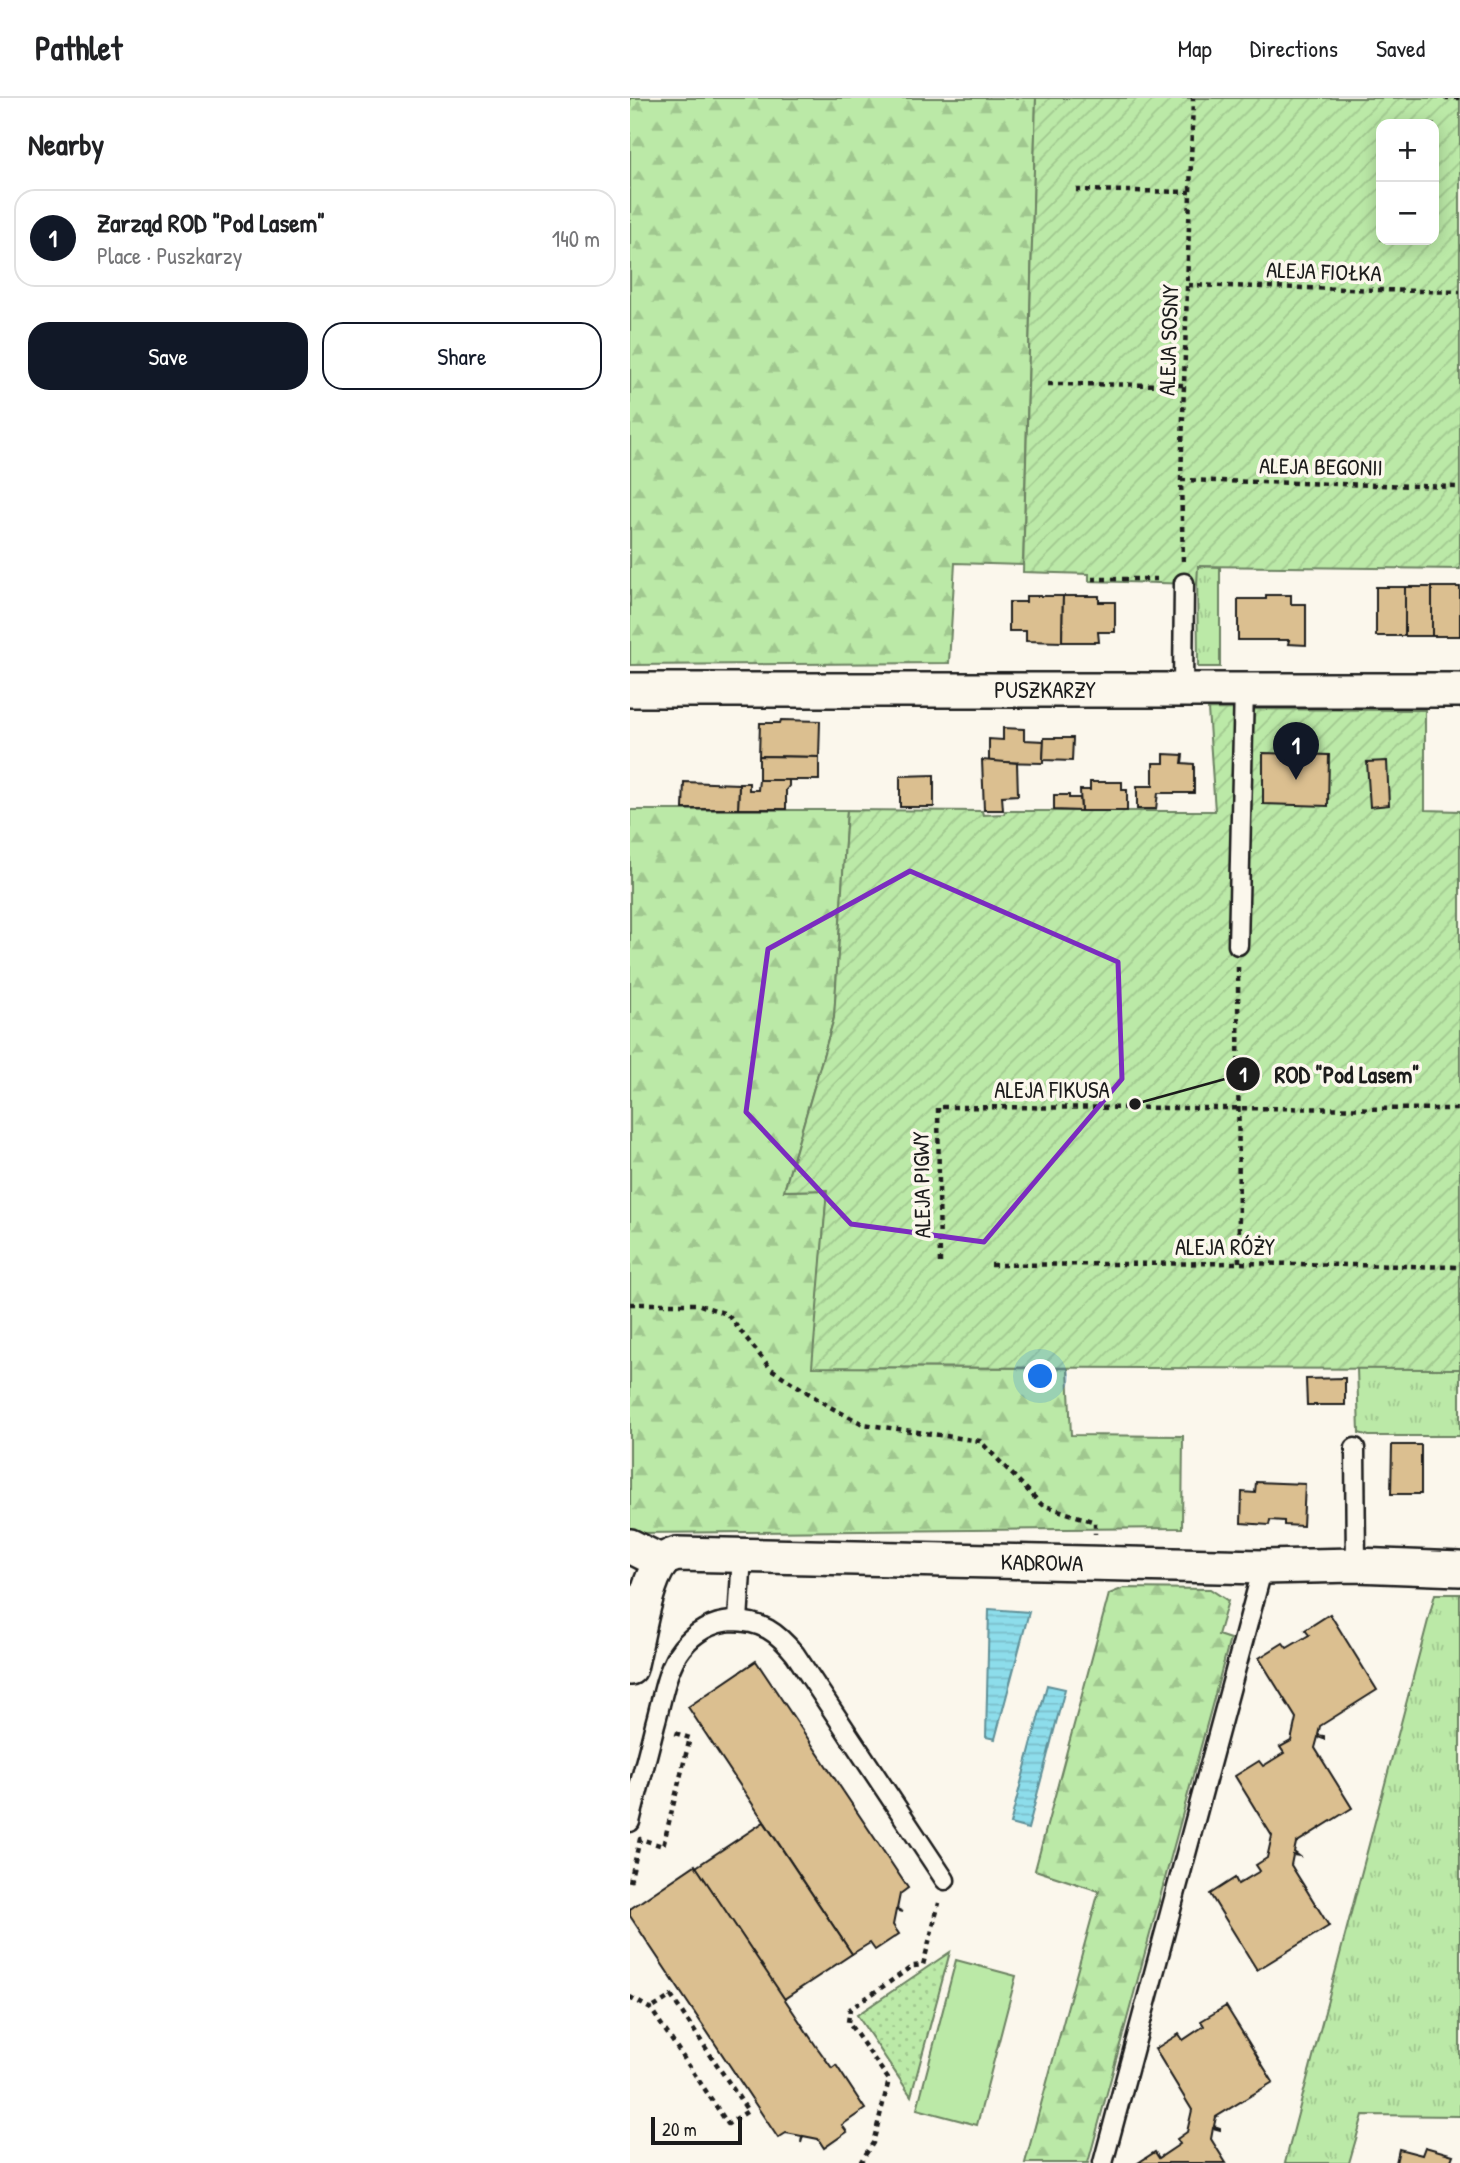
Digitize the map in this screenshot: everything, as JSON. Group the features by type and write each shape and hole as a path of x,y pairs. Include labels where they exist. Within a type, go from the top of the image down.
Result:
{"street":[{"name":"PUSZKARZY","path":"630,690 1460,690"},
{"path":"630,1546 662,1562 650,1581 630,1668"},
{"name":"KADROWA","path":"662,1562 677,1554 1460,1569"}],"lane":[{"path":"1183,581 1183,688"},
{"path":"1238,946 1244,688"},
{"path":"1355,1448 1356,1565"},
{"path":"738,1621 742,1555"},
{"path":"1103,2163 1264,1567"},
{"path":"630,1822 672,1666 681,1649 703,1630 720,1622 738,1621 773,1631 795,1654 945,1880"}],"path":[{"name":"ALEJA SOSNY","path":"1183,581 1181,480 1194,98"},
{"path":"1444,98 1460,99"},
{"path":"1076,190 1191,192"},
{"name":"ALEJA FIOŁKA","path":"1188,285 1460,292"},
{"path":"1048,384 1184,385"},
{"name":"ALEJA BEGONII","path":"1181,480 1460,487"},
{"path":"1092,579 1183,581"},
{"path":"1238,946 1239,1263"},
{"name":"ALEJA FIKUSA","path":"938,1107 1460,1109"},
{"name":"ALEJA PIGWY","path":"938,1107 940,1263"},
{"name":"ALEJA RÓŻY","path":"991,1265 1239,1263 1460,1268"},
{"path":"630,1304 697,1304 727,1314 771,1369 830,1408 863,1423 980,1441 1042,1505 1095,1522 1095,1563"},
{"path":"630,1882 640,1839 663,1846 690,1738 668,1731"},
{"path":"860,2163 873,2143 889,2080 848,2022 850,2008 913,1966 923,1965 945,1880"},
{"path":"630,1997 651,2010 728,2124 748,2111 671,1996 651,2010"}],"highlighted area":[{"path":"910,871 1118,962 1122,1079 984,1242 851,1224 746,1112 768,949"}],"green space":[{"path":"630,98 1036,98 1023,565 955,563 949,663 630,665"},
{"path":"1036,98 1460,98 1460,569 1198,566 1197,584 1089,581 1089,574 1023,572"},
{"path":"1197,566 1220,567 1220,667 1198,667"},
{"path":"1208,709 1425,710 1425,810 1460,811 1460,1369 812,1367 827,1190 784,1191 834,1018 847,810 982,811 983,815 1004,814 1005,811 1215,811"},
{"path":"630,810 847,810 834,1018 784,1191 827,1190 813,1367 1068,1368 1071,1435 1183,1436 1182,1528 640,1533 630,1542"},
{"path":"1357,1368 1460,1369 1460,1436 1369,1436 1359,1433"},
{"path":"1124,1588 1210,1589 1228,1601 1218,1635 1230,1639 1088,2163 1025,2163 1099,1891 1035,1870 1109,1594"},
{"path":"1435,1594 1460,1594 1460,2116 1363,2115 1349,2163 1285,2163"},
{"path":"950,1952 911,2096 857,2015"},
{"path":"956,1960 1016,1976 977,2125 917,2109"}],"water":[{"path":"989,1609 1029,1612 995,1739 986,1737"},
{"path":"1047,1685 1065,1689 1028,1829 1010,1824"}],"building":[{"path":"1376,587 1405,587 1405,636 1376,636"},
{"path":"1405,587 1432,587 1432,636 1405,636"},
{"path":"1432,587 1460,587 1460,636 1432,636"},
{"path":"1266,595 1291,595 1291,604 1306,604 1306,645 1288,644 1289,640 1238,640 1238,599 1266,599"},
{"path":"1026,596 1063,596 1062,642 1026,641 1026,631 1009,631 1009,602 1026,602"},
{"path":"1063,596 1099,596 1099,602 1115,602 1115,632 1098,632 1099,642 1062,642"},
{"path":"781,720 820,721 819,757 759,756 760,723 780,723"},
{"path":"1003,728 1024,729 1024,740 1044,741 1043,763 989,762 989,739 1003,740"},
{"path":"1044,738 1073,738 1072,761 1043,760"},
{"path":"1263,753 1329,755 1328,806 1263,804"},
{"path":"1164,754 1183,755 1182,763 1194,764 1194,793 1158,793 1156,809 1137,809 1137,786 1153,786 1153,763 1164,763"},
{"path":"759,756 819,757 819,780 759,780"},
{"path":"982,760 1017,763 1018,795 1002,796 1003,810 984,810"},
{"path":"1387,761 1389,805 1370,807 1367,762"},
{"path":"934,775 934,807 900,807 900,776"},
{"path":"759,780 789,780 786,809 738,809 739,783 749,783 749,790 758,790"},
{"path":"684,782 739,784 738,809 683,809"},
{"path":"1090,782 1122,782 1122,790 1127,790 1127,811 1081,811 1080,790 1090,790"},
{"path":"1054,795 1080,798 1081,811 1054,810"},
{"path":"1345,1378 1345,1405 1307,1405 1306,1379"},
{"path":"1392,1445 1421,1445 1421,1494 1391,1494"},
{"path":"1256,1482 1305,1484 1303,1526 1284,1525 1284,1521 1270,1520 1269,1525 1241,1523 1242,1492 1255,1493"},
{"path":"1330,1614 1377,1690 1320,1726 1318,1735 1324,1736 1324,1739 1318,1737 1315,1748 1352,1808 1296,1843 1294,1852 1299,1856 1293,1855 1291,1865 1329,1926 1257,1970 1210,1894 1235,1878 1238,1884 1260,1871 1256,1865 1267,1858 1272,1836 1235,1776 1259,1761 1263,1766 1284,1753 1280,1747 1291,1741 1296,1718 1259,1658 1283,1643 1287,1648 1309,1635 1305,1630"},
{"path":"756,1661 908,1888 900,1894 897,1909 903,1912 896,1910 893,1925 899,1934 875,1950 870,1943 852,1954 688,1707"},
{"path":"764,1822 852,1954 784,1999 696,1867"},
{"path":"695,1865 816,2046 832,2068 836,2065 865,2109 842,2125 847,2132 824,2148 818,2139 803,2136 801,2143 802,2136 786,2133 778,2138 630,1916 630,1909"},
{"path":"1226,2006 1273,2082 1216,2117 1214,2126 1220,2130 1213,2128 1211,2139 1226,2163 1138,2163 1155,2152 1159,2158 1180,2144 1177,2139 1187,2132 1192,2110 1155,2049 1179,2034 1183,2040 1204,2026 1201,2021"},
{"path":"1425,2147 1453,2155 1450,2163 1396,2163 1399,2149 1422,2155"}],"place":[{"name":"Zarząd ROD \"Pod Lasem\"","path":"1296,780"},
{"name":"ROD \"Pod Lasem\"","path":"1135,1104"}]}
